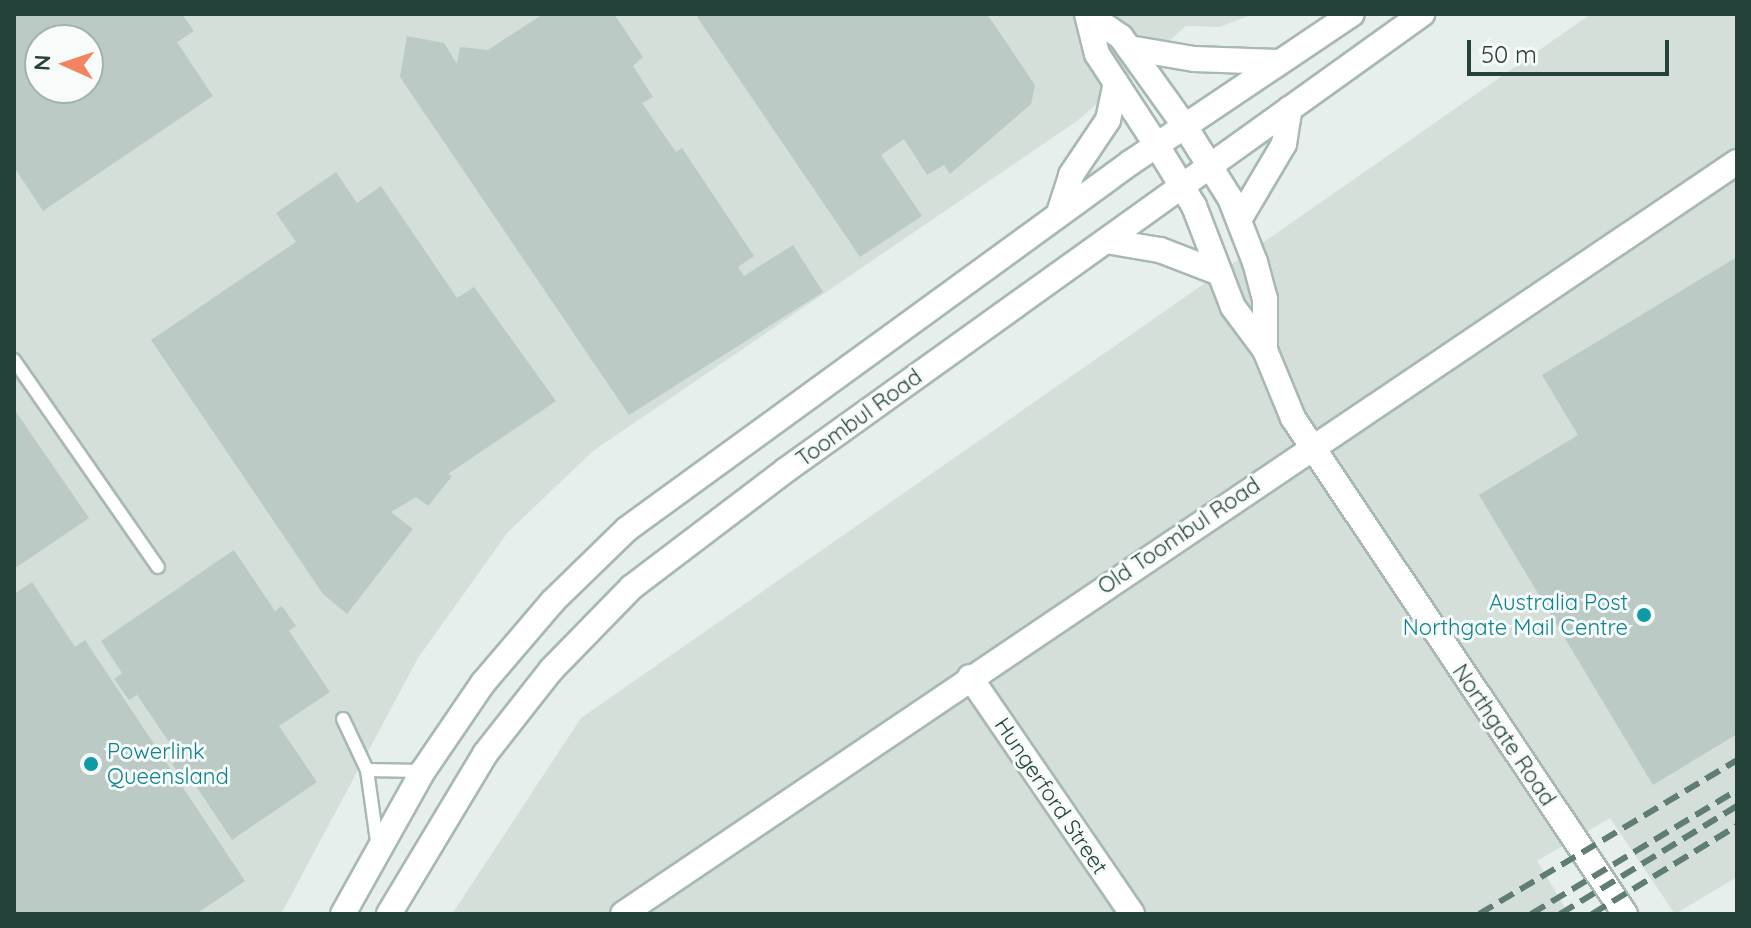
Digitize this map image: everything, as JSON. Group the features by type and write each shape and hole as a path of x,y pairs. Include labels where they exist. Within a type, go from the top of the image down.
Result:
{"main road":[{"name":"Northgate Road","path":"1088,14 1129,48 1210,165 1239,220 1265,299 1265,350"},
{"name":"Northgate Road","path":"1088,14 1097,54 1183,184 1233,307 1265,350 1283,399 1310,448 1625,914"},
{"path":"343,914 423,771 517,642 627,529 1156,144 1352,14"},
{"name":"Toombul Road","path":"389,914 454,800 500,735 551,670 632,587 1183,184 1422,14"},
{"path":"1129,48 1194,59 1278,62"},
{"path":"1059,213 1071,175 1108,120 1116,83"},
{"path":"1239,220 1284,144 1290,108"},
{"name":"Old Toombul Road","path":"623,914 1737,162"},
{"path":"1106,241 1160,250 1220,273"},
{"name":"Hungerford Street","path":"970,677 1132,914"}],"lane":[{"path":"14,360 158,567"},
{"path":"343,719 367,770 379,850"},
{"path":"367,770 423,771"}],"shaded area":[{"path":"14,14 1254,14 1219,27 1186,26 1077,121 593,451 508,532 418,658 281,914 14,914"},
{"path":"1591,14 1737,14 1737,877 1675,914 1610,818 1537,861 1569,914 452,914 581,718"}],"building":[{"path":"14,14 182,14 194,31 177,42 213,96 43,211 14,167"},
{"path":"543,14 614,14 643,57 633,66 653,97 642,103 676,152 682,148 754,256 738,267 744,276 793,245 823,292 629,415 400,77 407,36 444,43 457,64 460,47 488,50"},
{"path":"695,14 987,14 1035,85 1031,104 950,174 944,165 927,175 904,139 881,155 922,216 860,257"},
{"path":"336,172 357,203 381,186 457,298 474,287 556,401 448,474 452,476 428,506 416,497 391,512 413,529 347,614 323,594 151,340 296,242 276,213"},
{"name":"Australia Post Northgate Mail Centre","path":"1737,257 1737,734 1653,785 1479,495 1578,435 1542,375"},
{"path":"14,409 89,518 14,569"},
{"path":"234,550 275,611 282,606 296,626 289,631 330,692 279,726 317,782 232,840 192,780 186,784 172,764 180,758 137,695 129,700 114,679 122,673 101,641"},
{"name":"Powerlink Queensland","path":"32,582 75,647 85,640 245,881 196,914 14,914 14,594"}],"railway":[{"path":"1479,914 1737,760"},
{"path":"1531,914 1737,790"},
{"path":"1560,914 1737,806"},
{"path":"1592,914 1737,826"}],"place":[{"name":"Australia Post Northgate Mail Centre","path":"1644,615"},
{"name":"Powerlink Queensland","path":"91,764"}]}
